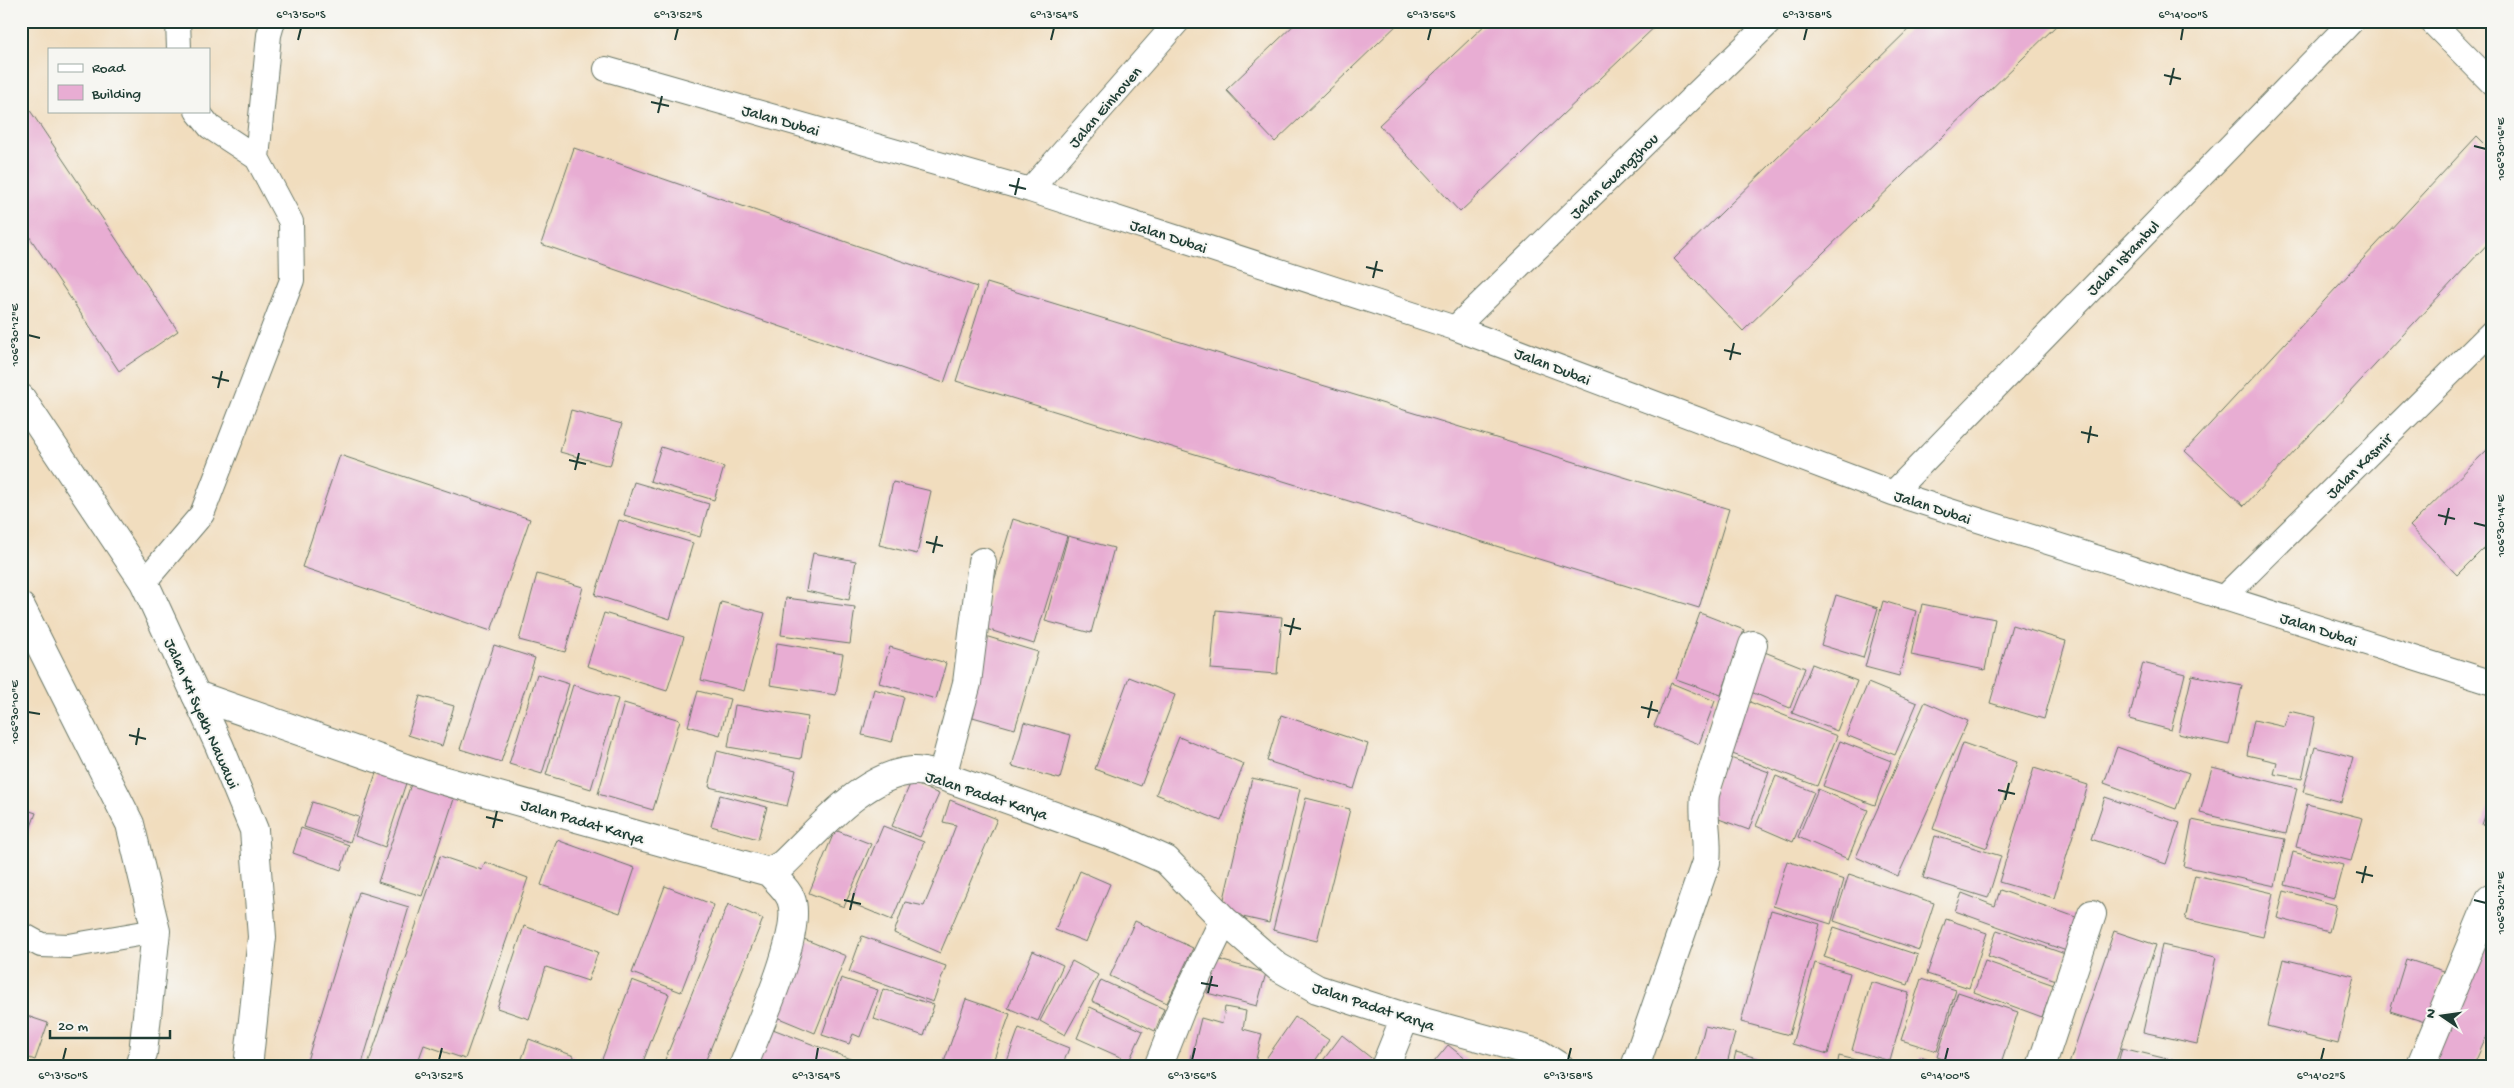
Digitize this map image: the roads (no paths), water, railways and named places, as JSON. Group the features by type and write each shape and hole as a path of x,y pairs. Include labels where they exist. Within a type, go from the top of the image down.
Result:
{"street":[{"name":"Jalan KH Syekh Nawawi","path":"21,398 144,582 196,695 254,830 262,936 248,1067"},
{"path":"942,776 967,684 982,562"},
{"path":"24,615 130,824 156,931 144,1053 139,1067"},
{"path":"1635,1067 1706,862 1707,850 1703,811 1705,794 1753,645"},
{"name":"Jalan Padat Karya","path":"196,695 432,777 769,872 783,864 862,790 884,776 913,770 942,776 1118,838 1166,860 1224,920 1278,967 1317,989 1405,1017 1538,1053 1560,1067"},
{"path":"743,1067 789,945 794,912 790,898 769,872"},
{"path":"2420,1067 2490,899"},
{"path":"2041,1067 2092,914"},
{"path":"1158,1067 1181,1009 1224,920"},
{"path":"1385,1067 1405,1017"}],"lane":[{"path":"178,21 179,48"},
{"path":"257,158 269,36 273,21"},
{"name":"Jalan Einhoven","path":"1030,190 1178,21"},
{"name":"Jalan Guangzhou","path":"1455,328 1771,21"},
{"name":"Jalan Istambul","path":"1893,493 2352,21"},
{"path":"2431,21 2493,84"},
{"name":"Jalan Dubai","path":"606,69 1030,190 1455,328 1893,493 2493,683"},
{"path":"144,582 202,514 292,280 291,222 257,158 210,127 198,112"},
{"name":"Jalan Kasmir","path":"2223,598 2493,331"},
{"path":"21,934 41,945 69,946 156,931"}]}
